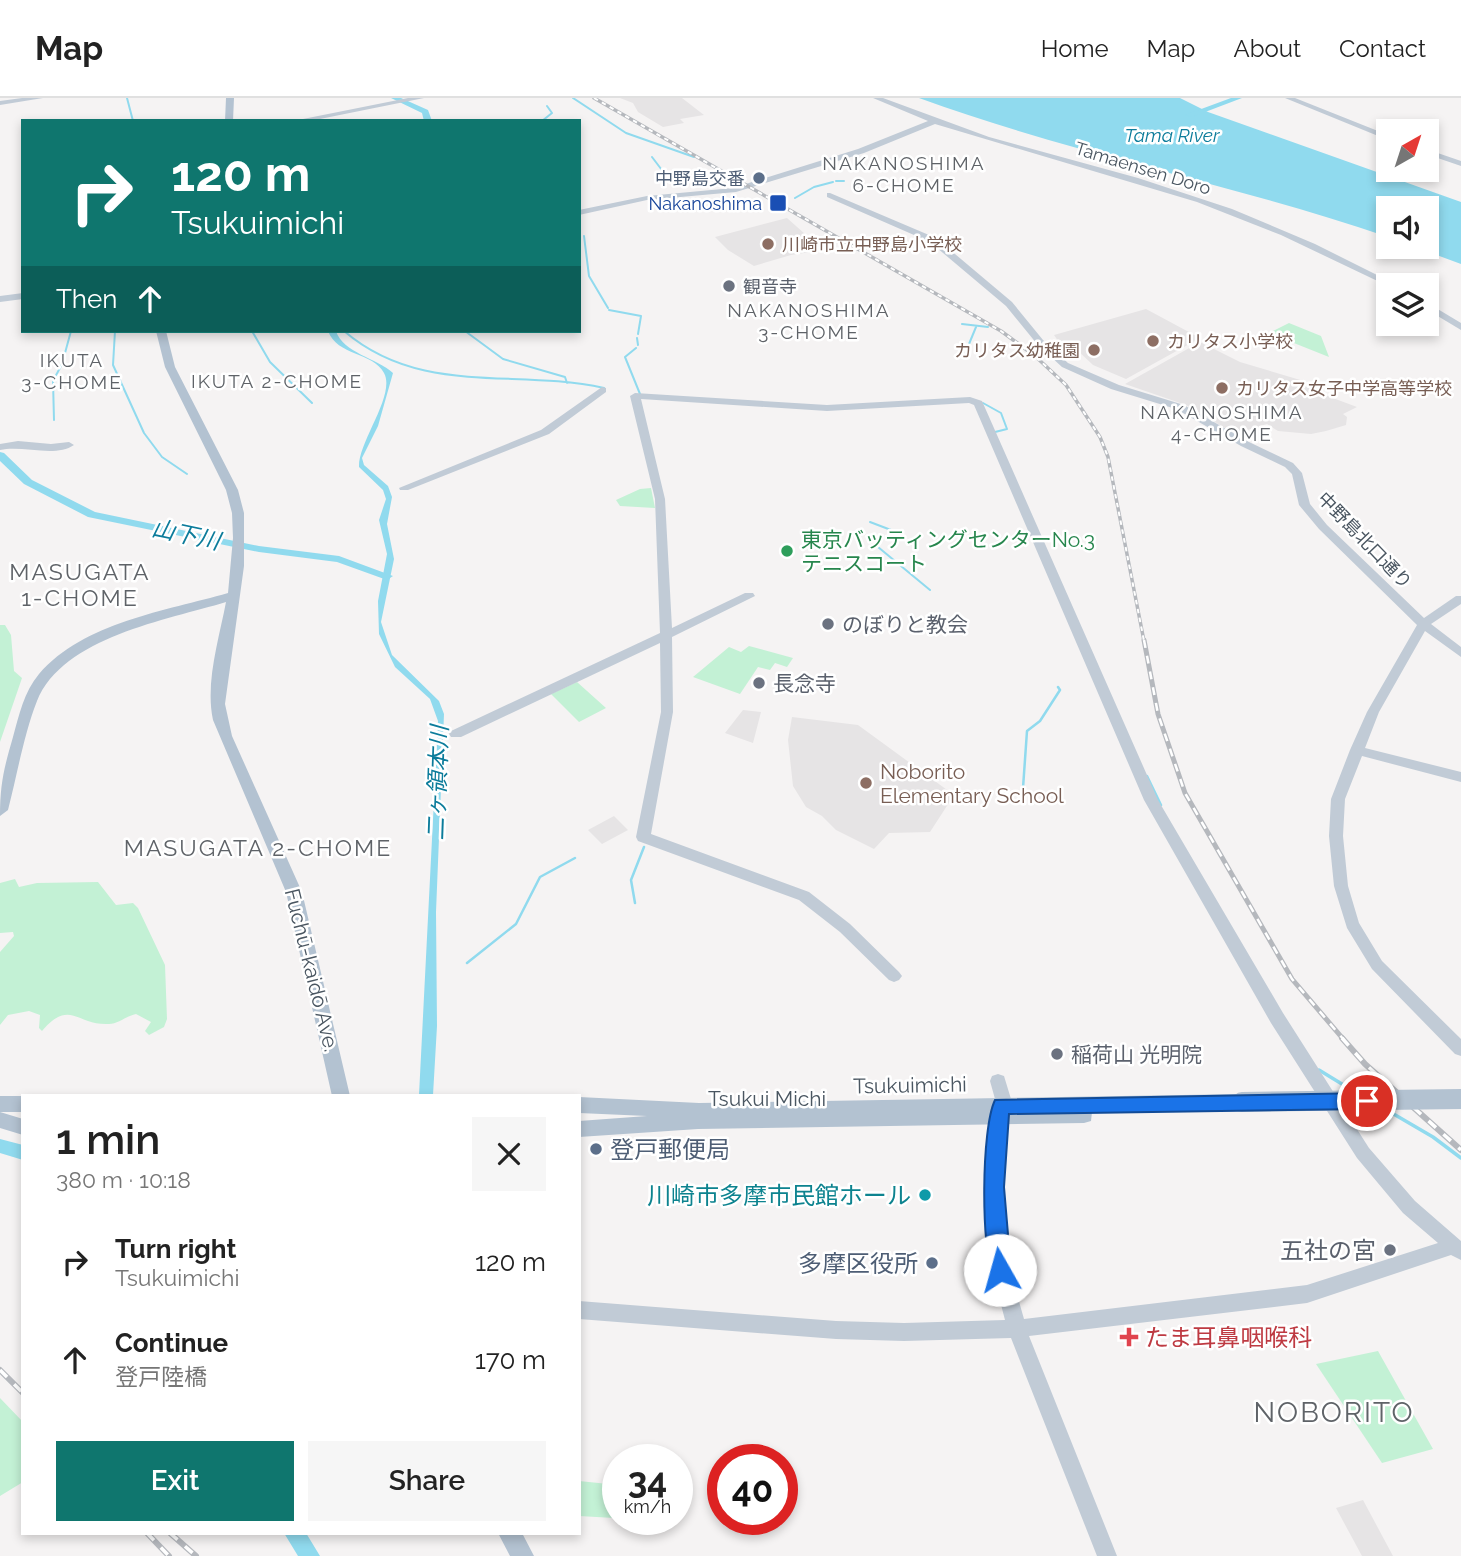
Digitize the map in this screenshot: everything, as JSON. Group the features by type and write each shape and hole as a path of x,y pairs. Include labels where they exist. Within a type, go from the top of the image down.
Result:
{"main road":[{"path":"229,119 230,98"},
{"name":"Fuchū-kaidō Ave.","path":"162,333 170,367 235,499 240,518 240,545 219,684 220,718 225,736 294,892 341,1094"},
{"path":"0,790 29,687 46,665 93,636 232,596"},
{"path":"0,810 30,701 36,685 51,667 95,640 232,596"},
{"path":"1000,1112 1134,1112 1234,1102 1461,1099"},
{"name":"Tsukuimichi","path":"581,1105 699,1111 1000,1112"},
{"name":"Tsukui Michi","path":"581,1129 698,1121 1000,1112"},
{"path":"0,1120 21,1127"},
{"path":"0,1126 21,1128"},
{"path":"511,1535 522,1556"}],"street":[{"path":"0,103 39,98"},
{"path":"307,119 420,98"},
{"name":"Tamaensen Doro","path":"877,98 935,121 1195,199 1315,248 1376,277"},
{"path":"1289,98 1376,133"},
{"path":"581,213 647,198 733,190 852,154 935,121"},
{"path":"1439,155 1461,163"},
{"name":"中野島北口通り","path":"831,195 933,240 1009,304 1040,342 1065,365 1115,387 1180,407 1245,444 1289,465 1297,473 1305,505 1423,624 1461,653"},
{"path":"0,299 21,296"},
{"path":"1439,313 1461,327"},
{"path":"404,488 545,432 602,390"},
{"path":"894,976 845,928 804,896 643,836 667,712 660,499 635,396 827,408 970,400 978,403 1151,800 1277,1018 1363,1153 1409,1207 1458,1249"},
{"path":"0,447 23,442 46,448 69,445"},
{"path":"456,734 749,596"},
{"path":"1460,599 1423,624 1373,712 1340,792 1336,818 1340,886 1352,924 1377,965 1461,1049"},
{"path":"1357,750 1461,777"},
{"path":"998,1081 1000,1112 994,1187 998,1255 1017,1329 1107,1556"},
{"path":"581,1310 904,1332 1017,1329 1307,1294 1458,1249"}],"shaded area":[{"path":"620,98 682,98 704,115 680,119 684,123 663,127 638,112 633,103"},
{"name":"川崎市立中野島小学校","path":"787,218 823,250 791,255 754,266 728,250 715,237"},
{"name":"カリタス小学校","path":"1146,309 1200,338 1126,379 1093,365 1076,349 1065,351 1054,335"},
{"name":"カリタス女子中学高等学校","path":"1200,342 1240,362 1307,382 1305,386 1314,391 1357,407 1343,414 1347,417 1346,425 1326,431 1311,434 1278,431 1267,424 1235,434 1186,405 1125,384"},
{"path":"743,710 761,712 753,743 725,733"},
{"name":"Noborito Elementary School","path":"792,717 858,725 954,795 930,832 889,833 874,849 836,830 822,816 806,807 793,786 788,740"},
{"path":"614,816 628,830 602,844 588,830"},
{"path":"1363,1500 1393,1556 1362,1556 1336,1508"}],"green space":[{"path":"1289,323 1321,336 1329,357 1269,333"},
{"path":"651,488 655,508 620,506 616,500 640,489"},
{"path":"0,625 5,625 11,635 14,671 22,678 0,742"},
{"path":"749,646 793,658 787,667 775,663 770,670 758,667 740,694 693,677 729,647 741,652"},
{"path":"577,682 606,708 579,722 551,694"},
{"path":"15,879 19,887 37,883 98,882 116,905 133,903 138,908 165,965 167,1019 164,1027 149,1035 145,1031 151,1022 136,1014 109,1024 98,1024 67,1015 52,1021 42,1031 39,1028 40,1015 29,1011 8,1015 0,1025 0,952 14,936 13,932 0,933 0,883"},
{"path":"1378,1351 1433,1449 1382,1463 1316,1364"},
{"path":"0,1398 21,1420 21,1483 0,1496"},
{"path":"581,1481 602,1483 602,1517 581,1516"}],"water":[{"name":"Tama River","path":"919,98 1180,98 1208,112 1376,172 1376,182 1405,182 1461,202 1461,264 1439,256 1439,196 1376,196 1376,233 977,118"},
{"name":"二ヶ領本川","path":"329,333 337,333 353,350 393,373 378,426 362,458 364,465 388,486 392,497 387,524 394,559 381,622 392,655 439,701 444,714 436,912 437,1026 433,1094 419,1094 438,721 430,699 395,667 379,634 378,601 387,554 379,520 386,499 383,490 359,467 364,445 385,393 384,373 372,361 347,350"}],"waterway":[{"path":"127,98 132,119"},
{"path":"395,98 425,112 427,119"},
{"path":"573,98 626,133 694,157"},
{"path":"1189,115 1238,98"},
{"path":"544,119 552,113 547,106"},
{"path":"652,157 674,186"},
{"path":"836,181 844,181"},
{"path":"795,198 814,187 833,182"},
{"path":"584,236 589,276 608,308"},
{"path":"609,310 641,316 638,334"},
{"path":"962,324 988,327"},
{"path":"969,344 976,327"},
{"path":"54,420 53,381 62,364 70,333"},
{"path":"115,333 113,365 144,433 162,457 187,474"},
{"path":"253,333 270,362 312,403"},
{"path":"347,333 374,352 404,365 436,373 567,383"},
{"path":"468,333 503,359 565,377 567,383"},
{"path":"637,338 638,345"},
{"path":"636,348 625,357 640,394"},
{"path":"567,383 604,388"},
{"path":"983,403 1001,413 1007,429 995,432"},
{"name":"山下川","path":"0,455 28,482 92,515 259,549 339,559 387,576"},
{"path":"870,522 891,530"},
{"path":"878,547 930,590"},
{"path":"1023,788 1027,731 1040,721 1060,690 1058,687"},
{"path":"1147,776 1161,805"},
{"path":"635,903 631,880 644,847"},
{"path":"467,963 516,924 540,877 575,858"},
{"path":"1319,1070 1355,1092"},
{"path":"1385,1109 1433,1137 1461,1158"},
{"path":"0,1146 21,1152"},
{"path":"295,1535 310,1556"}],"railway":[{"path":"594,98 1001,331 1035,356 1066,385 1100,437 1108,457 1144,641"},
{"path":"1144,640 1158,714 1185,793 1292,979 1344,1040"},
{"path":"1342,1038 1365,1064 1461,1150"},
{"path":"0,1370 21,1391"},
{"path":"149,1535 169,1556"},
{"path":"172,1535 196,1556"}],"place":[{"name":"中野島交番","path":"759,178"},
{"name":"Nakanoshima","path":"778,203"},
{"name":"川崎市立中野島小学校","path":"768,244"},
{"name":"観音寺","path":"729,286"},
{"name":"カリタス小学校","path":"1153,341"},
{"name":"カリタス幼稚園","path":"1094,350"},
{"name":"カリタス女子中学高等学校","path":"1222,388"},
{"name":"東京バッティングセンターNo.3 テニスコート","path":"787,551"},
{"name":"のぼりと教会","path":"828,624"},
{"name":"長念寺","path":"759,683"},
{"name":"Noborito Elementary School","path":"866,783"},
{"name":"稲荷山 光明院","path":"1057,1054"},
{"name":"登戸郵便局","path":"596,1149"},
{"name":"川崎市多摩市民館ホール","path":"925,1195"},
{"name":"五社の宮","path":"1390,1250"},
{"name":"多摩区役所","path":"932,1263"},
{"name":"たま耳鼻咽喉科","path":"1129,1337"}],"district":[{"name":"NAKANOSHIMA 6-CHOME","path":"904,174"},
{"name":"NAKANOSHIMA 3-CHOME","path":"809,321"},
{"name":"IKUTA 3-CHOME","path":"72,371"},
{"name":"IKUTA 2-CHOME","path":"277,381"},
{"name":"NAKANOSHIMA 4-CHOME","path":"1222,423"},
{"name":"MASUGATA 1-CHOME","path":"80,584"},
{"name":"MASUGATA 2-CHOME","path":"258,847"},
{"name":"NOBORITO","path":"1334,1412"}],"route":[{"path":"1000,1270 994,1187 997,1128 1002,1106 1367,1101"}]}
